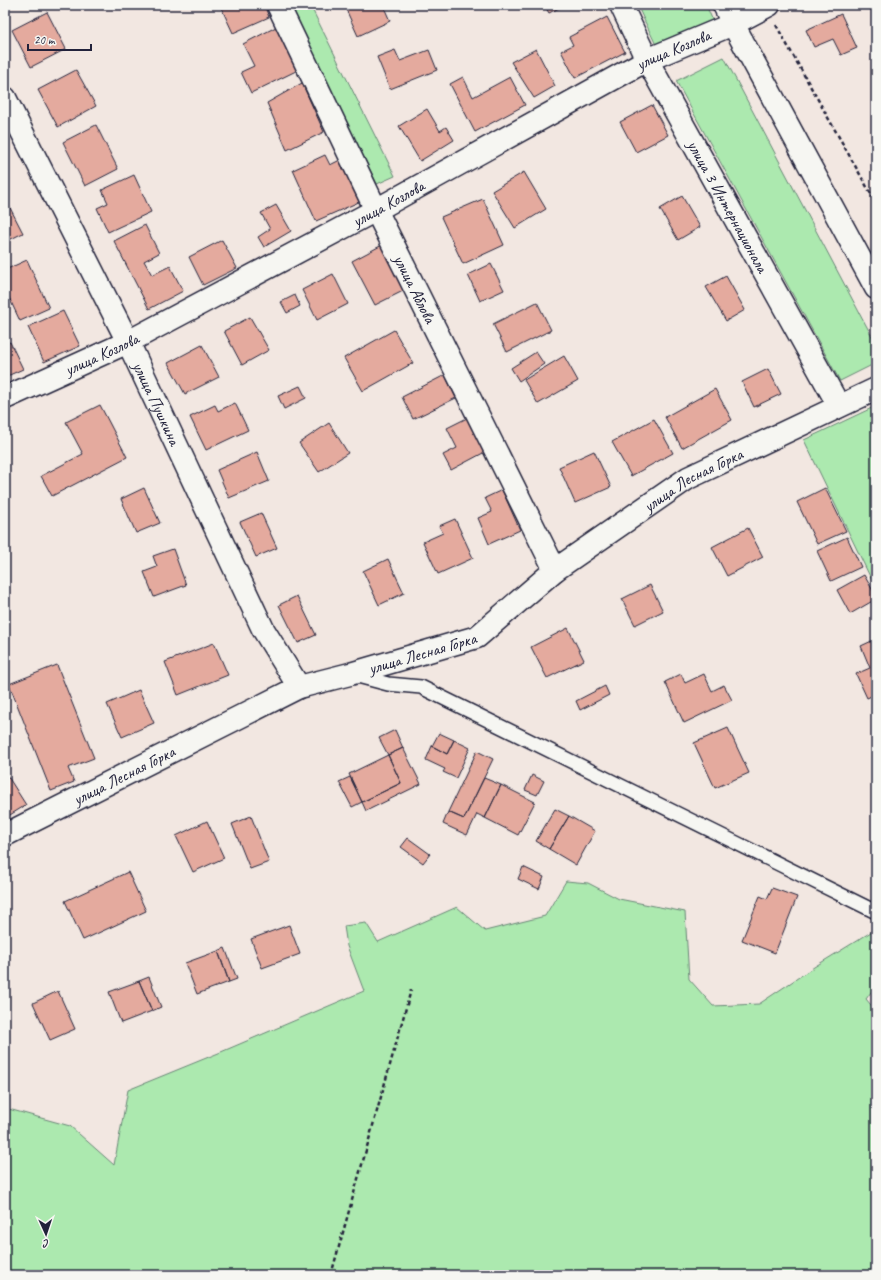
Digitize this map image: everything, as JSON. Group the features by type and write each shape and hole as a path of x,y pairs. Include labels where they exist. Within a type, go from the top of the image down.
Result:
{"street":[{"name":"улица Аблова","path":"278,5 376,210 556,570"},
{"name":"улица 3 Интернационала","path":"621,5 647,60 839,406"},
{"path":"724,5 876,288"},
{"name":"улица Козлова","path":"5,398 128,342 376,210 647,60 733,24 768,6"},
{"name":"улица Пушкина","path":"5,98 128,342 263,629 299,687"},
{"name":"улица Лесная Горка","path":"5,835 299,687 350,674 476,637 556,570 688,478 876,389"}],"lane":[{"path":"350,674 388,684 421,687 876,912"}],"path":[{"path":"768,6 876,203"},
{"path":"331,1275 411,990"}],"green space":[{"path":"289,5 310,5 395,176 377,184"},
{"path":"637,5 706,5 713,21 657,47"},
{"path":"724,57 876,344 876,363 840,381 676,81"},
{"path":"876,406 876,589 804,440"},
{"path":"566,881 588,883 619,899 685,912 689,979 713,1006 759,1004 814,967 871,932 876,934 876,989 874,988 866,999 876,1011 876,1275 5,1275 5,1108 70,1126 114,1165 128,1090 364,991 347,946 344,926 366,923 378,942 457,907 485,931 545,916"}],"building":[{"path":"220,5 264,5 269,17 233,33"},
{"path":"344,5 362,5 363,8 369,5 383,5 390,21 358,36"},
{"path":"544,5 565,5 549,13"},
{"path":"47,12 66,49 31,67 12,30"},
{"path":"841,14 857,48 841,55 833,39 814,47 806,30"},
{"path":"607,17 625,52 575,78 561,51 573,45 569,37"},
{"path":"276,27 298,70 251,93 241,72 254,66 243,44"},
{"path":"536,49 555,86 534,98 511,62"},
{"path":"395,50 400,61 429,50 437,70 390,89 377,57"},
{"path":"76,70 96,106 58,127 38,90"},
{"path":"463,77 473,97 510,77 525,105 475,132 450,84"},
{"path":"302,83 324,132 287,150 267,103"},
{"path":"652,105 668,135 636,152 620,122"},
{"path":"427,109 440,131 446,127 454,140 420,161 399,126"},
{"path":"96,125 118,169 85,186 63,142"},
{"path":"325,155 330,165 342,159 361,201 316,221 293,170"},
{"path":"524,172 546,209 515,228 492,191"},
{"path":"134,175 151,212 108,232 97,208 108,203 102,190"},
{"path":"682,196 700,227 678,240 660,209"},
{"path":"483,199 504,245 463,264 441,217"},
{"path":"7,202 23,233 5,242 5,203"},
{"path":"276,205 291,231 264,247 258,237 270,229 261,213"},
{"path":"145,225 159,253 144,261 152,275 170,266 183,291 149,309 114,241"},
{"path":"222,240 237,268 203,285 189,257"},
{"path":"384,244 407,289 375,305 352,261"},
{"path":"27,260 49,308 20,321 5,289 5,270"},
{"path":"491,264 504,290 480,301 468,275"},
{"path":"333,274 348,304 317,320 302,290"},
{"path":"726,276 745,310 726,321 706,287"},
{"path":"295,295 300,306 287,313 281,302"},
{"path":"537,302 551,330 507,352 493,324"},
{"path":"63,311 80,346 44,362 28,327"},
{"path":"250,317 269,350 242,365 224,331"},
{"path":"394,330 413,363 363,391 344,358"},
{"path":"10,342 23,369 5,377 5,344"},
{"path":"202,345 219,377 185,394 168,363"},
{"path":"536,352 544,364 519,381 511,368"},
{"path":"564,356 578,381 538,404 524,380"},
{"path":"768,369 781,394 754,407 742,382"},
{"path":"445,375 456,398 413,419 402,397"},
{"path":"300,386 306,398 284,409 278,396"},
{"path":"715,389 732,420 682,448 665,417"},
{"path":"235,403 248,430 206,450 190,417 215,405 218,411"},
{"path":"100,405 127,457 52,496 41,476 83,454 66,422"},
{"path":"467,418 485,452 451,470 443,455 457,448 447,428"},
{"path":"654,419 673,453 631,476 612,442"},
{"path":"329,423 348,453 319,472 299,443"},
{"path":"594,451 611,487 575,503 559,467"},
{"path":"257,452 269,481 229,498 217,470"},
{"path":"144,488 160,523 136,533 121,499"},
{"path":"825,488 846,531 817,544 797,502"},
{"path":"502,490 520,530 489,544 478,518 492,512 485,498"},
{"path":"261,513 277,548 256,557 240,522"},
{"path":"455,519 473,558 438,574 423,542 443,533 439,526"},
{"path":"748,528 763,557 727,576 712,547"},
{"path":"847,537 861,567 831,581 817,551"},
{"path":"173,549 186,585 154,597 144,572 157,567 153,556"},
{"path":"388,559 404,593 379,605 363,571"},
{"path":"864,575 876,596 876,599 850,614 837,590"},
{"path":"650,585 663,611 635,625 622,599"},
{"path":"297,596 316,635 298,643 279,605"},
{"path":"568,628 584,660 547,678 531,647"},
{"path":"876,639 876,694 867,698 856,674 870,668 861,646"},
{"path":"214,643 228,675 178,695 165,662"},
{"path":"57,665 94,758 68,768 74,782 51,791 9,684"},
{"path":"681,674 685,683 704,674 712,691 724,685 732,700 684,723 665,682"},
{"path":"605,686 609,695 580,710 576,701"},
{"path":"139,690 154,723 122,737 107,704"},
{"path":"728,728 749,773 715,788 694,743"},
{"path":"395,730 403,748 388,755 379,738"},
{"path":"439,733 454,740 447,754 432,746"},
{"path":"454,740 470,748 456,778 443,772 445,769 426,760 432,746 447,754"},
{"path":"403,748 421,784 366,811 362,802 401,783 388,755"},
{"path":"477,751 493,759 464,819 448,812"},
{"path":"388,755 401,783 362,802 349,774"},
{"path":"5,772 26,805 5,818"},
{"path":"532,775 544,781 537,795 525,790"},
{"path":"350,777 362,802 352,807 339,782"},
{"path":"484,778 501,785 485,818 477,814 467,835 443,824 448,812 464,819"},
{"path":"501,785 535,802 518,835 485,818"},
{"path":"555,809 569,816 549,849 536,841"},
{"path":"251,816 269,862 250,869 232,824"},
{"path":"569,816 595,831 576,865 549,849"},
{"path":"207,821 224,858 193,872 176,836"},
{"path":"408,838 430,854 423,863 401,847"},
{"path":"523,867 544,877 539,889 518,879"},
{"path":"128,872 146,911 83,940 65,901"},
{"path":"772,888 797,897 775,953 742,940 760,896 767,899"},
{"path":"289,925 300,954 262,968 251,939"},
{"path":"225,948 237,979 229,982 218,951"},
{"path":"218,951 229,982 197,994 185,963"},
{"path":"149,977 161,1007 152,1011 139,981"},
{"path":"139,981 152,1011 121,1023 109,992"},
{"path":"58,991 75,1029 50,1040 33,1003"}]}
